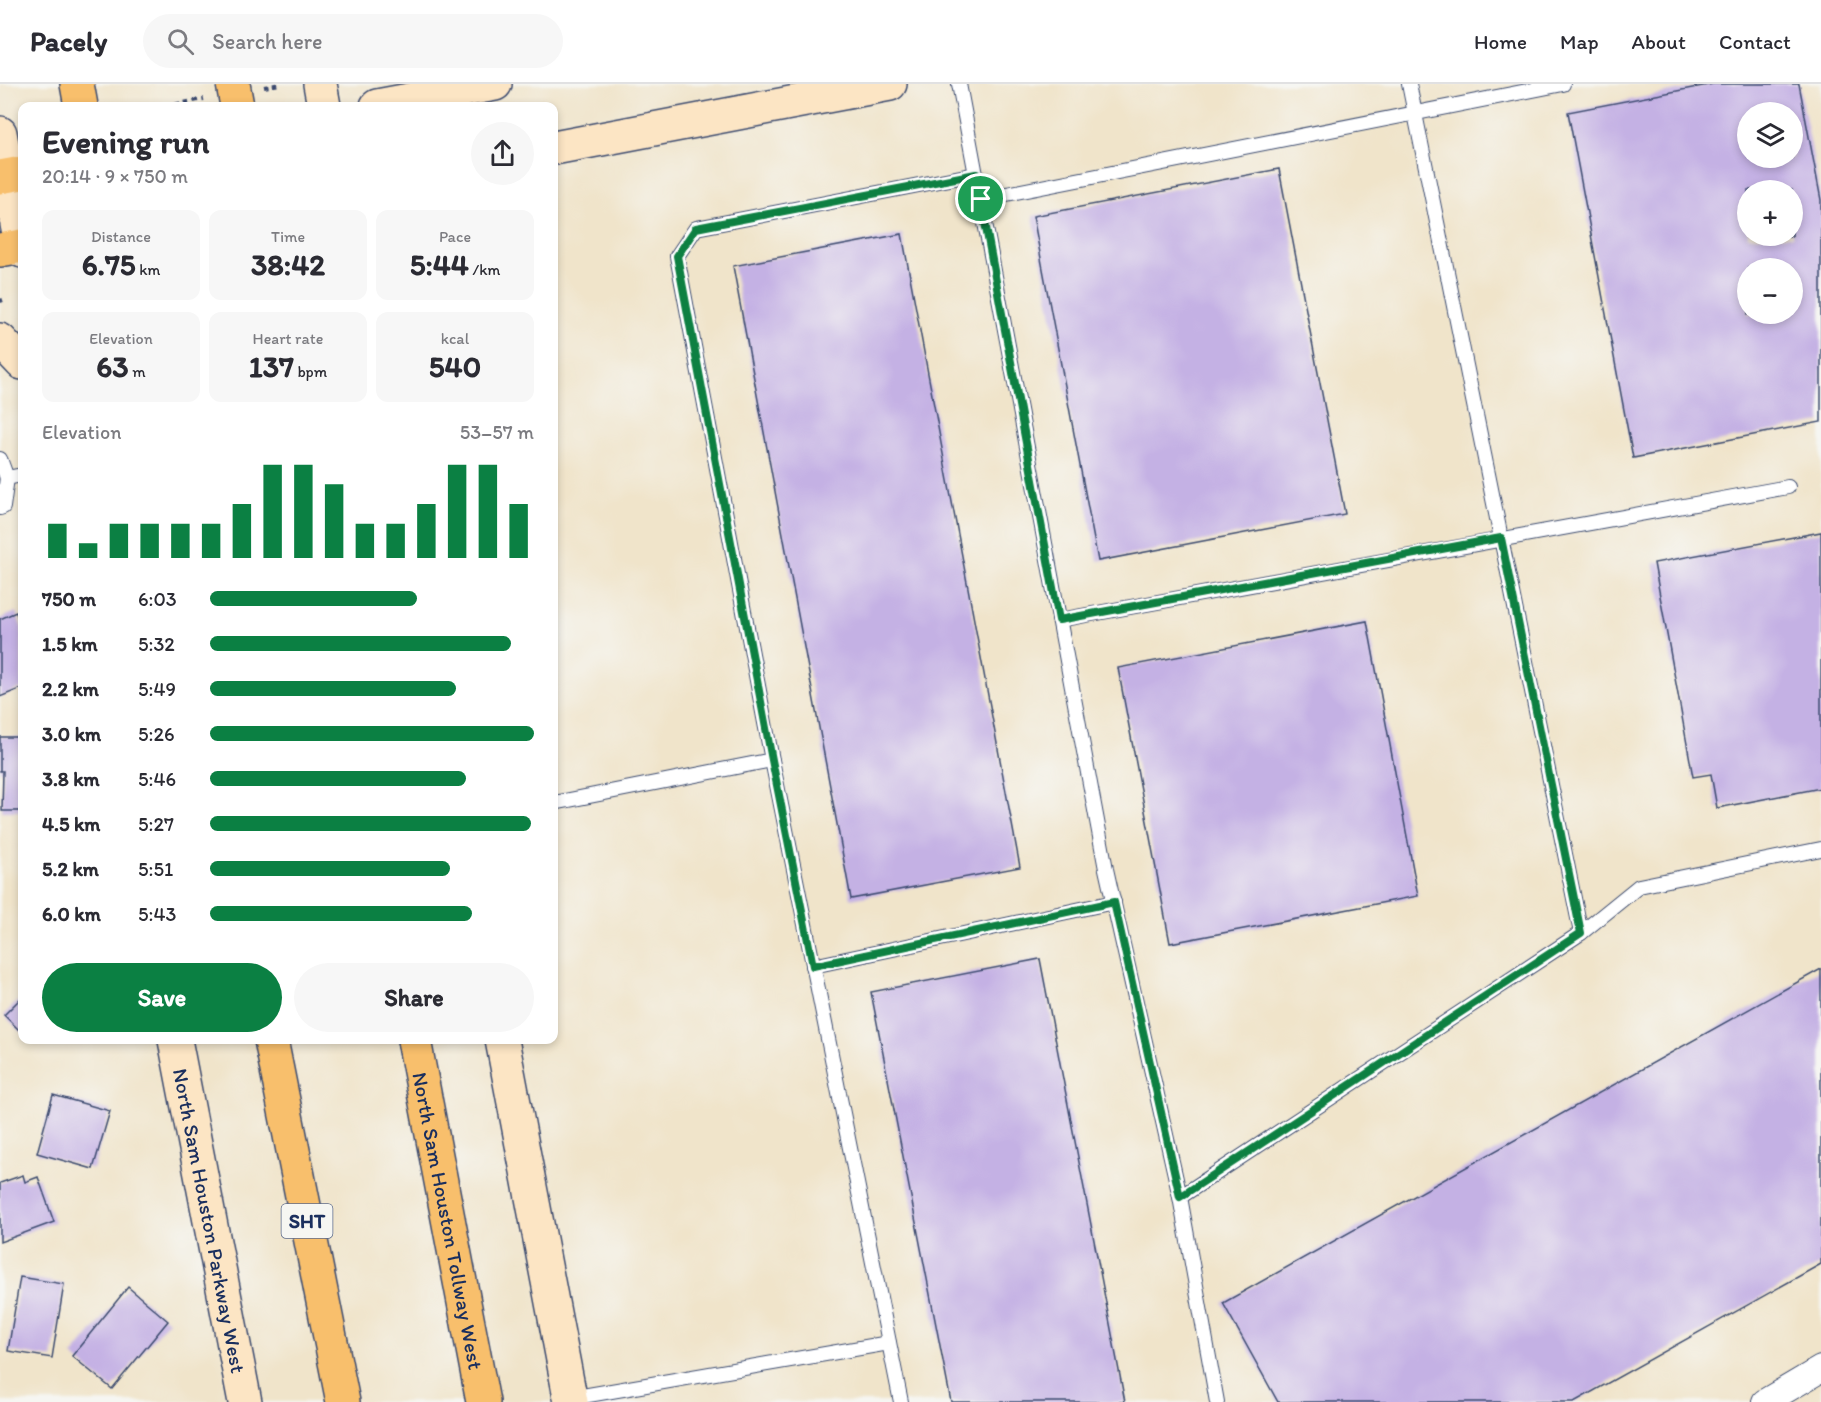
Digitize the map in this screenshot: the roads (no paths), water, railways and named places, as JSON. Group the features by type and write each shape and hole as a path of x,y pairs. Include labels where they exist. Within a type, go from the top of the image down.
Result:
{"highway":[{"path":"77,84 80,102"},
{"path":"233,84 236,102"},
{"name":"SHT","path":"272,1044 343,1402"},
{"name":"North Sam Houston Tollway West","path":"415,1044 483,1402"}],"main road":[{"path":"320,84 323,102"},
{"path":"398,102 495,84"},
{"path":"558,147 890,84"},
{"path":"0,133 10,175 17,248"},
{"path":"0,340 18,359"},
{"name":"North Sam Houston Parkway West","path":"176,1044 245,1402"},
{"path":"503,1044 571,1400"}],"street":[{"path":"1765,1402 1821,1370"}],"lane":[{"path":"959,84 1114,902 1180,1197 1217,1402"},
{"path":"1409,84 1581,933"},
{"path":"981,199 1563,84"},
{"path":"901,1402 772,760 677,256 696,228 976,174"},
{"path":"0,459 7,478 3,507 0,508"},
{"path":"7,478 18,476"},
{"path":"1059,620 1788,487"},
{"path":"558,802 772,760"},
{"path":"1180,1197 1581,933 1639,886 1821,849"},
{"path":"813,966 1114,902"},
{"path":"571,1400 889,1343"}]}
